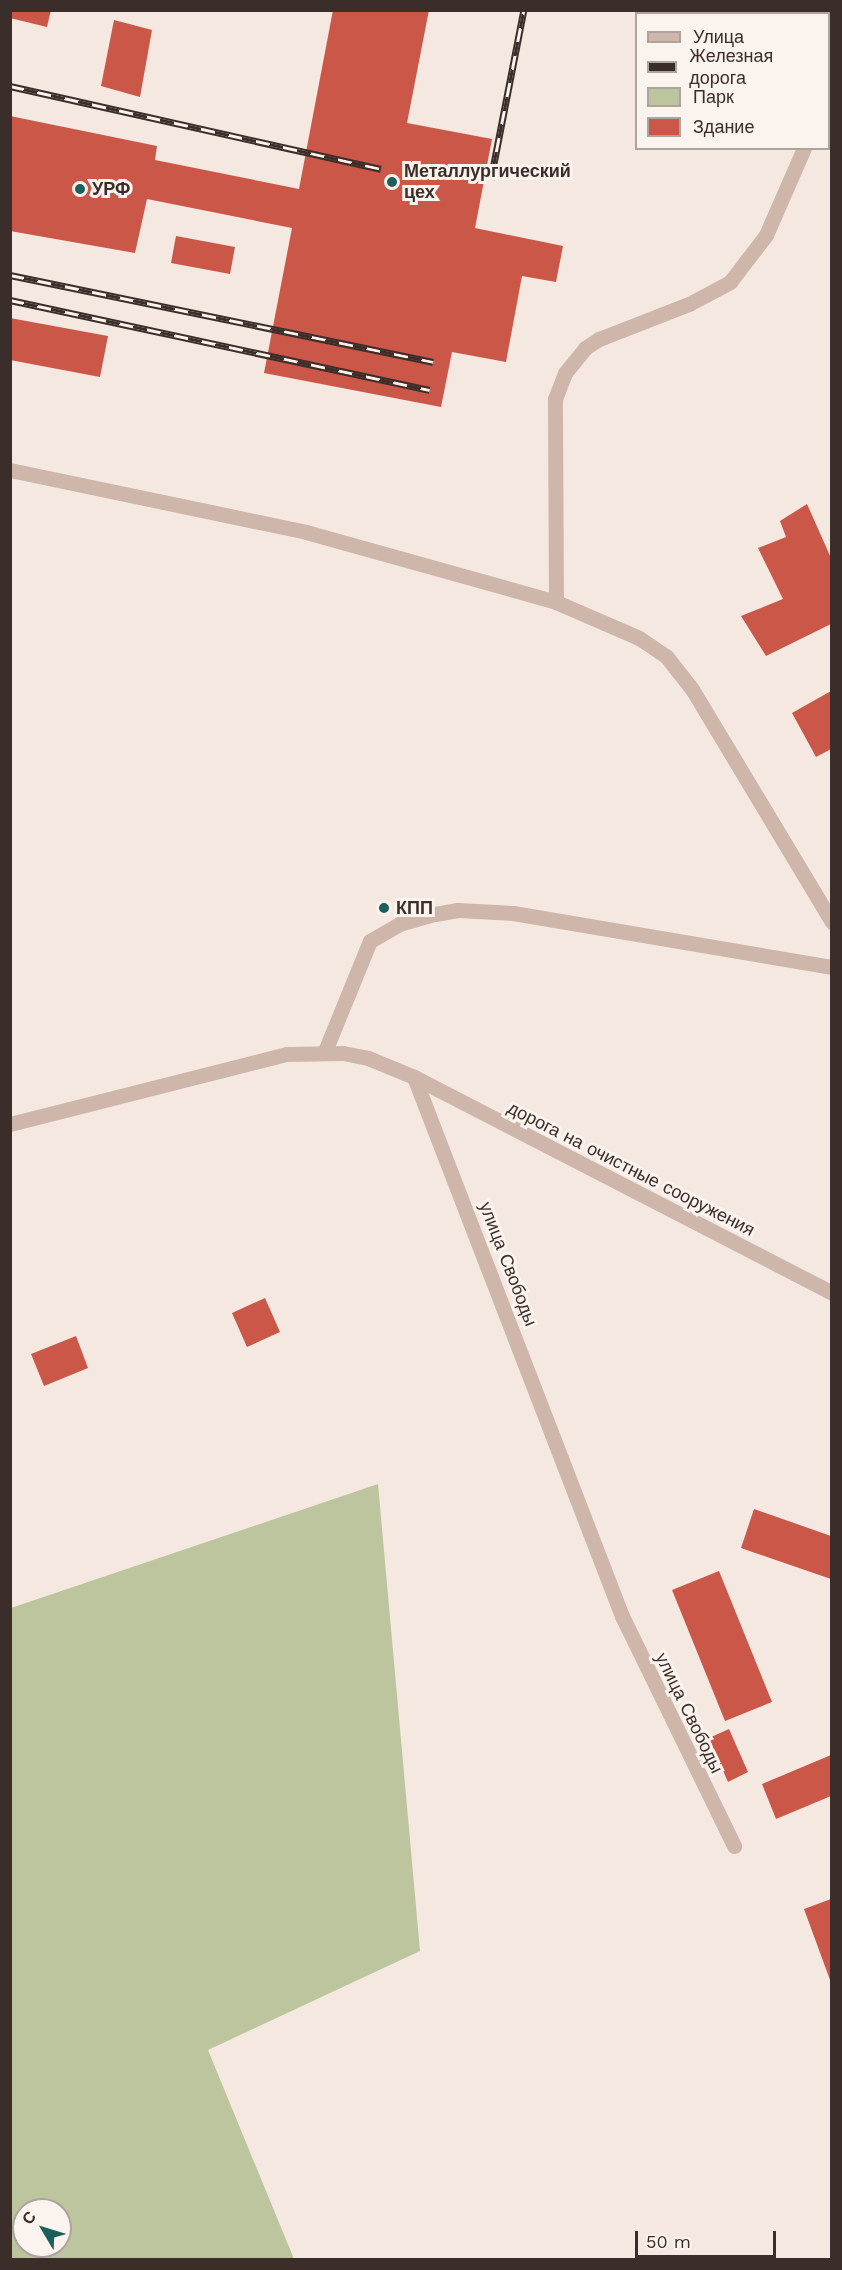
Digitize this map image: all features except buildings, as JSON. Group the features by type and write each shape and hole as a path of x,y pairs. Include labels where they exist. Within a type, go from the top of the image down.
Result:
{"street":[{"path":"556,602 555,399 565,373 585,348 599,339 710,295 729,282 766,235 803,150"},
{"path":"10,470 306,532 556,602 639,638 679,670 831,922"},
{"path":"325,1051 370,940 399,924 458,910 513,913 831,967"},
{"path":"10,1124 288,1054 325,1051 368,1058 414,1077"},
{"name":"дорога на очистные сооружения","path":"414,1077 831,1293"},
{"name":"улица Свободы","path":"414,1077 622,1616 734,1846"}],"green space":[{"path":"378,1484 420,1951 208,2050 294,2259 11,2259 11,1608"}],"railway":[{"path":"491,179 524,10"},
{"path":"10,86 381,169"},
{"path":"10,275 433,362"},
{"path":"10,300 429,390"}],"place":[{"name":"Металлургический цех","path":"392,182"},
{"name":"УРФ","path":"80,189"},
{"name":"КПП","path":"384,908"}]}
